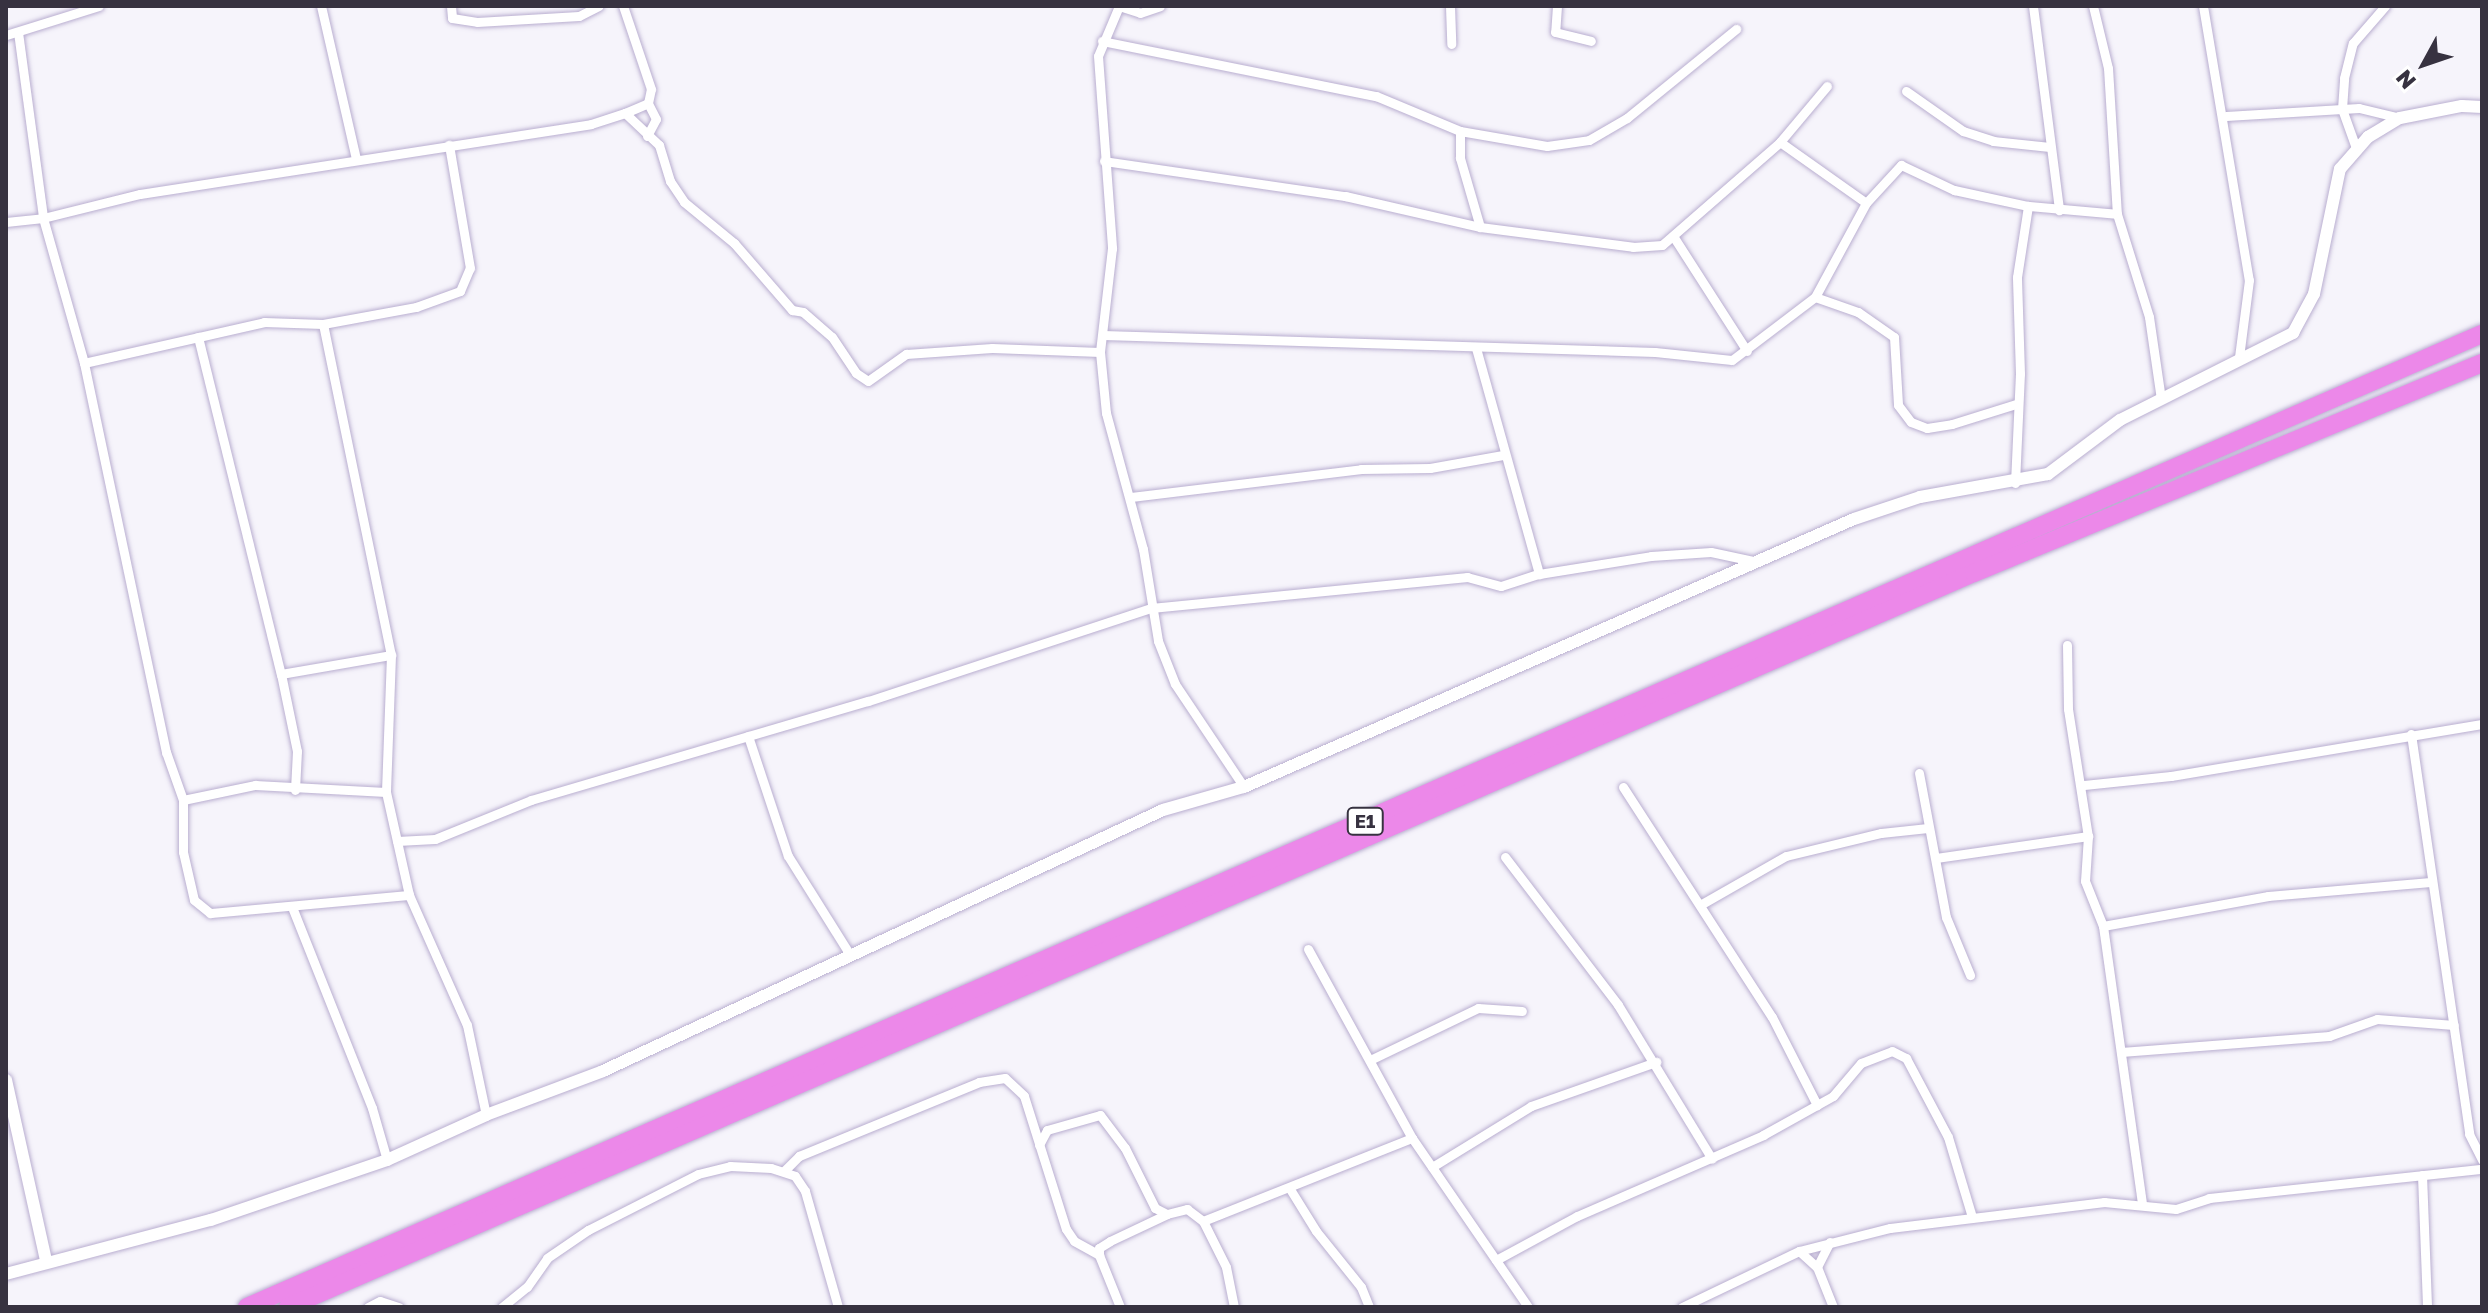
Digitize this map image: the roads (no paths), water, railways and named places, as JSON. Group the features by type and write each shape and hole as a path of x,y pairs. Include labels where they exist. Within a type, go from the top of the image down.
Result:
{"highway":[{"name":"E1","path":"247,1307 2482,334"},
{"name":"E1","path":"288,1307 1974,573 2482,363"}],"street":[{"path":"6,35 99,6"},
{"path":"321,6 356,159"},
{"path":"451,6 452,18 477,22 579,16 599,6"},
{"path":"623,6 650,80 648,103 656,119 647,136"},
{"path":"1160,6 1140,13 1119,6 1098,56 1112,248 1100,352 1106,413 1131,497 1151,608 1175,684 1244,787"},
{"path":"1450,6 1451,44"},
{"path":"1557,6 1555,32 1591,41"},
{"path":"2033,6 2059,210"},
{"path":"2093,6 2108,68 2117,214 2149,317 2161,399"},
{"path":"2203,6 2226,116 2249,280 2239,357"},
{"path":"2356,148 2342,109 2353,43 2385,6"},
{"path":"1102,41 1376,96 1460,131 1547,146 1589,140 1627,118 1736,29"},
{"path":"18,32 43,218 84,363 166,752 183,800 183,852 201,909 210,913 409,895"},
{"path":"1104,161 1345,196 1480,227 1633,247 1675,239 1780,142 1827,86"},
{"path":"1906,91 1963,131 1993,141 2050,147"},
{"path":"6,222 43,218 140,194 591,124 648,103"},
{"path":"6,1274 46,1260 211,1220 387,1160 486,1115 603,1071 1163,810 1244,787 1483,686 1753,561 1920,497 2015,483 2048,474 2120,420 2239,357 2293,333 2303,321 2314,294 2332,195 2340,169 2356,148 2400,118 2462,106 2482,107"},
{"path":"2226,116 2378,109 2400,118"},
{"path":"625,113 659,145 670,181 684,202 734,243 792,310 803,312 832,337 856,373 868,381 906,354 992,348 1100,352"},
{"path":"1460,131 1460,158 1480,227"},
{"path":"1780,142 1866,203"},
{"path":"84,363 264,322 323,324 444,299 467,281 470,268 449,145"},
{"path":"1103,335 1655,352 1720,361 1747,351 1815,297 1866,203 1901,165 1954,190 2028,206 2117,214"},
{"path":"2015,483 2017,277 2028,206"},
{"path":"1675,239 1747,351"},
{"path":"1815,297 1858,312 1894,337 1898,405 1911,422 1927,428 1952,424 2016,404"},
{"path":"323,324 391,655 386,792 409,895 467,1025 486,1115"},
{"path":"198,337 281,674 297,751 295,790"},
{"path":"1476,348 1503,455 1539,574"},
{"path":"1131,497 1361,469 1430,468 1503,455"},
{"path":"397,841 435,839 531,800 748,736 1151,608 1467,577 1501,586 1539,574 1711,552 1753,561"},
{"path":"2067,645 2068,709 2084,785 2088,836 2085,881 2103,926 2142,1202"},
{"path":"281,674 391,655"},
{"path":"2084,785 2171,776 2482,724"},
{"path":"2411,734 2430,882 2469,1134 2482,1160"},
{"path":"748,736 788,856 850,955"},
{"path":"1919,773 1946,917 1970,975"},
{"path":"183,800 255,785 295,790 386,792"},
{"path":"1623,787 1772,1017 1817,1105"},
{"path":"1700,905 1786,856 1798,857 1881,833 1928,828"},
{"path":"1936,858 2088,836"},
{"path":"1505,857 1557,921 1656,1062 1712,1159"},
{"path":"2103,926 2268,896 2364,892 2430,882"},
{"path":"292,907 368,1098 387,1160"},
{"path":"1308,949 1412,1138 1528,1307"},
{"path":"1370,1060 1478,1008 1522,1011"},
{"path":"2121,1052 2329,1036 2377,1019 2454,1025"},
{"path":"1496,1260 1577,1216 1712,1159 1833,1096 1861,1063 1879,1054 1901,1052 1948,1137 1972,1217"},
{"path":"1432,1167 1531,1106 1656,1062"},
{"path":"785,1170 799,1156 991,1077 1016,1084 1066,1229 1074,1241 1099,1255"},
{"path":"6,1080 46,1260"},
{"path":"1039,1145 1047,1130 1100,1115 1125,1148 1155,1208 1167,1214"},
{"path":"1203,1221 1412,1138"},
{"path":"502,1307 527,1287 547,1258 568,1244 698,1174 730,1166 785,1170 805,1191 838,1307"},
{"path":"1688,1306 1799,1251 1830,1242 1972,1217 2142,1202 2159,1210 2176,1209 2209,1198 2482,1169"},
{"path":"2422,1175 2427,1307"},
{"path":"1290,1189 1361,1287 1369,1307"},
{"path":"1120,1307 1099,1248 1167,1214 1187,1209 1203,1221 1226,1267 1234,1307"},
{"path":"1817,1267 1830,1242"},
{"path":"1799,1251 1817,1267 1833,1307"},
{"path":"1705,1307 1714,1291"},
{"path":"368,1307 380,1301 399,1307"}]}
